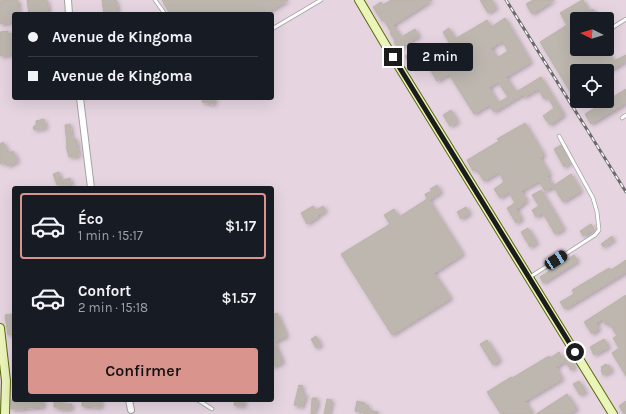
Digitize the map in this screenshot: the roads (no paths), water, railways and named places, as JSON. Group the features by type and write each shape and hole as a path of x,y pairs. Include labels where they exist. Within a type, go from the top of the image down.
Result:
{"street":[{"path":"68,0 69,12"},
{"path":"359,0 613,414"},
{"path":"80,100 91,186"},
{"path":"0,328 6,381 3,403 5,414"},
{"path":"129,402 131,410"}],"lane":[{"path":"155,0 164,12"},
{"path":"274,28 321,0"},
{"path":"614,27 626,20"},
{"path":"622,118 626,116"},
{"path":"529,278 596,235 599,230 594,198 560,136"},
{"path":"201,402 212,410"}],"railway":[{"path":"506,0 626,192"}]}
